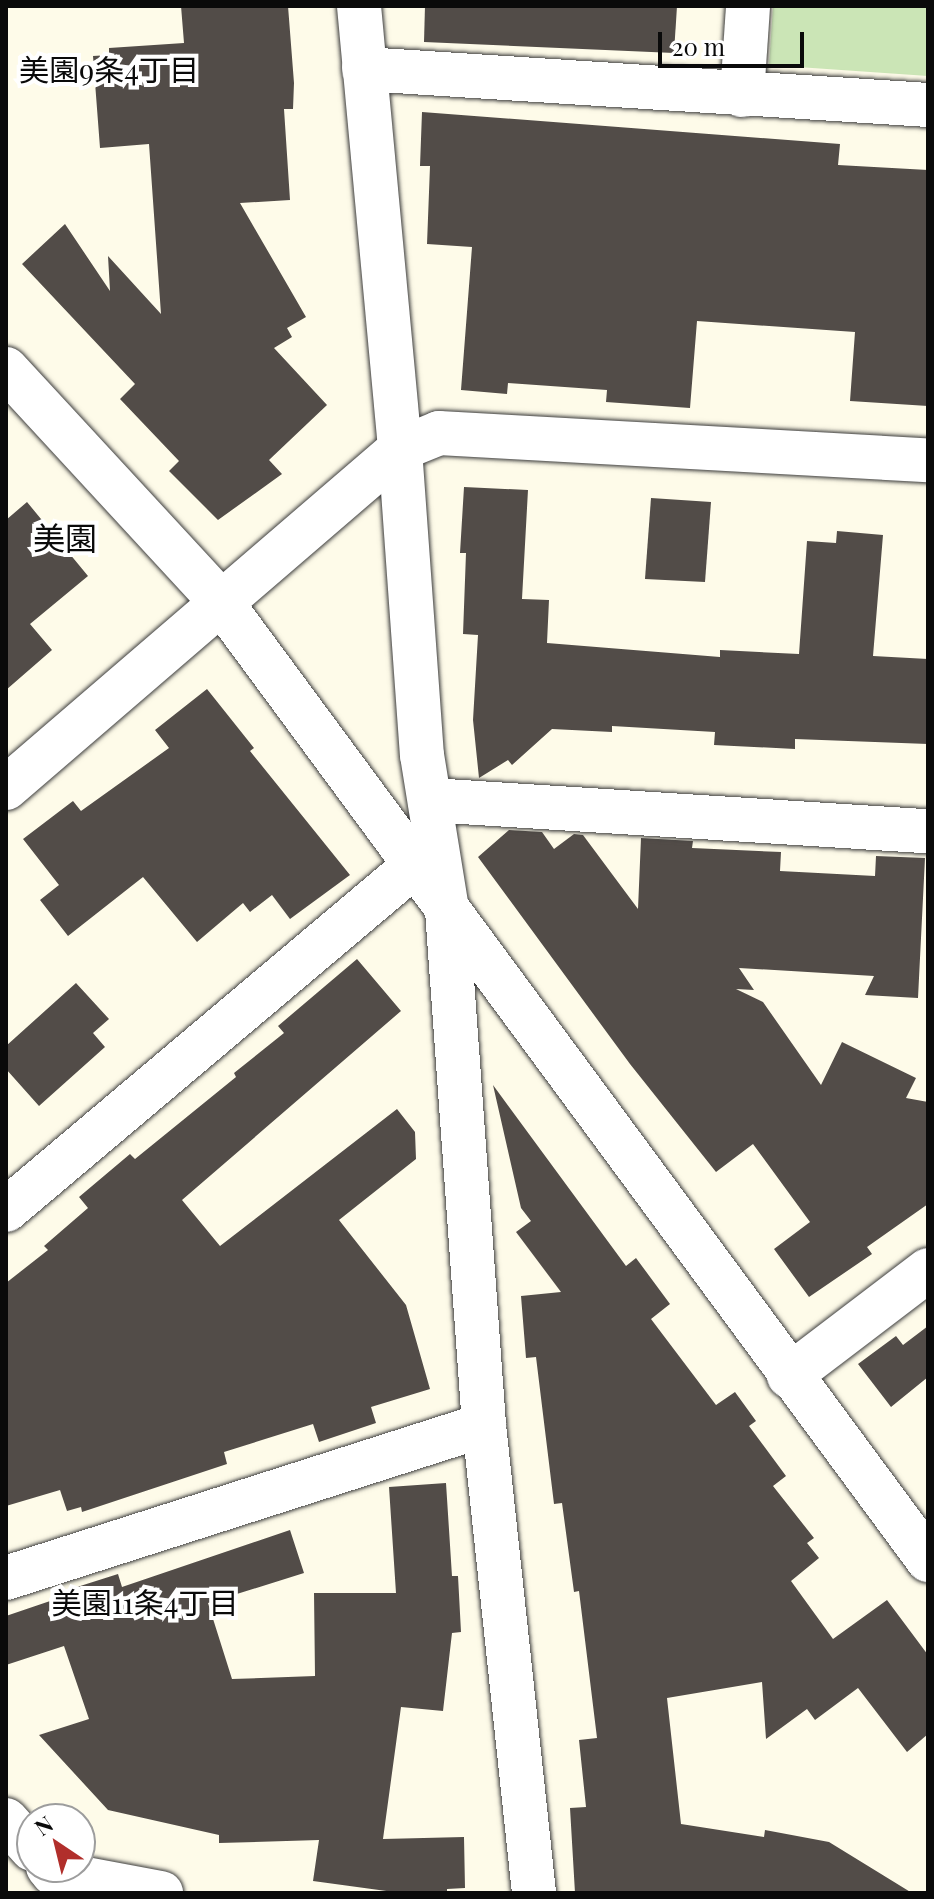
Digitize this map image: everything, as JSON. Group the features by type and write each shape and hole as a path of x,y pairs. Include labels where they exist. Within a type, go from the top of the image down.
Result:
{"street":[{"path":"359,6 400,449 422,755 447,910 484,1425 534,1893"},
{"path":"742,95 748,6"},
{"path":"364,69 928,105"},
{"path":"6,369 221,602 789,1376 928,1560"},
{"path":"6,788 400,449 439,433 928,460"},
{"path":"430,800 928,831"},
{"path":"6,1210 414,866"},
{"path":"789,1376 928,1270"},
{"path":"6,1578 484,1425"},
{"path":"96,1881 161,1893"}],"green space":[{"path":"773,6 928,6 928,76 769,65"}],"building":[{"path":"181,6 288,6 294,83 293,109 284,109 290,200 240,203 306,317 287,328 292,337 274,348 327,405 269,460 282,474 218,520 169,471 179,461 120,399 135,384 22,264 65,224 110,291 108,256 161,314 149,144 100,148 93,56 109,55 109,48 184,43"},
{"path":"425,6 677,6 674,53 424,42"},
{"path":"422,112 840,144 838,165 928,170 928,406 850,401 855,332 697,321 690,408 606,402 607,390 508,383 507,394 461,390 472,247 427,244 430,166 420,166"},
{"path":"464,487 528,490 522,599 549,600 547,643 720,657 720,650 799,654 807,541 836,543 837,531 883,535 873,656 928,659 928,744 795,739 795,749 714,745 715,732 612,726 612,732 552,729 512,765 508,760 479,778 473,720 478,635 463,634 466,553 460,553"},
{"path":"651,498 711,502 705,582 645,579"},
{"path":"27,502 88,576 30,624 52,650 6,690 6,520"},
{"path":"207,689 254,748 250,751 350,875 290,919 272,895 250,912 243,903 197,942 143,877 68,936 40,900 59,885 23,839 73,801 81,811 169,748 155,730"},
{"path":"509,830 542,832 554,849 574,834 583,835 638,909 641,838 693,841 692,848 781,852 780,871 875,876 876,856 925,858 918,998 865,995 874,976 739,968 754,990 736,989 763,1002 821,1085 842,1042 916,1078 906,1098 928,1102 928,1204 867,1247 872,1254 809,1297 774,1249 810,1222 753,1144 716,1172 630,1064 478,857"},
{"path":"357,959 401,1011 182,1200 220,1246 397,1109 415,1132 416,1159 339,1220 406,1305 430,1389 371,1407 376,1423 319,1442 313,1424 224,1452 227,1464 82,1512 81,1507 67,1511 60,1490 6,1506 6,1283 48,1250 44,1246 88,1208 79,1197 130,1154 135,1159 236,1077 234,1073 284,1033 278,1026"},
{"path":"76,983 109,1019 93,1033 105,1047 39,1106 6,1069 6,1046"},
{"path":"493,1085 626,1266 636,1258 670,1304 651,1319 716,1405 735,1392 756,1421 749,1426 786,1476 773,1486 814,1538 807,1543 819,1558 791,1581 833,1639 887,1600 928,1655 928,1734 907,1752 858,1688 815,1720 807,1709 766,1739 762,1682 667,1698 681,1824 764,1837 765,1830 829,1842 912,1893 575,1893 570,1808 586,1807 579,1740 597,1738 579,1591 574,1592 562,1503 554,1504 536,1357 526,1358 521,1296 561,1292 516,1232 531,1221 521,1208"},
{"path":"928,1326 928,1377 891,1407 858,1364 896,1336 903,1345"},
{"path":"446,1483 452,1576 458,1576 461,1632 452,1633 443,1711 401,1707 383,1839 464,1837 465,1888 447,1889 447,1893 401,1893 313,1881 319,1840 219,1843 219,1835 108,1810 39,1735 89,1719 64,1646 6,1665 6,1616 56,1599 55,1594 118,1574 122,1587 290,1530 304,1573 208,1603 232,1679 315,1676 314,1593 396,1593 389,1487"}],"district":[{"name":"美園9条4丁目","path":"109,69"},
{"name":"美園","path":"65,537"},
{"name":"美園11条4丁目","path":"145,1602"}]}
